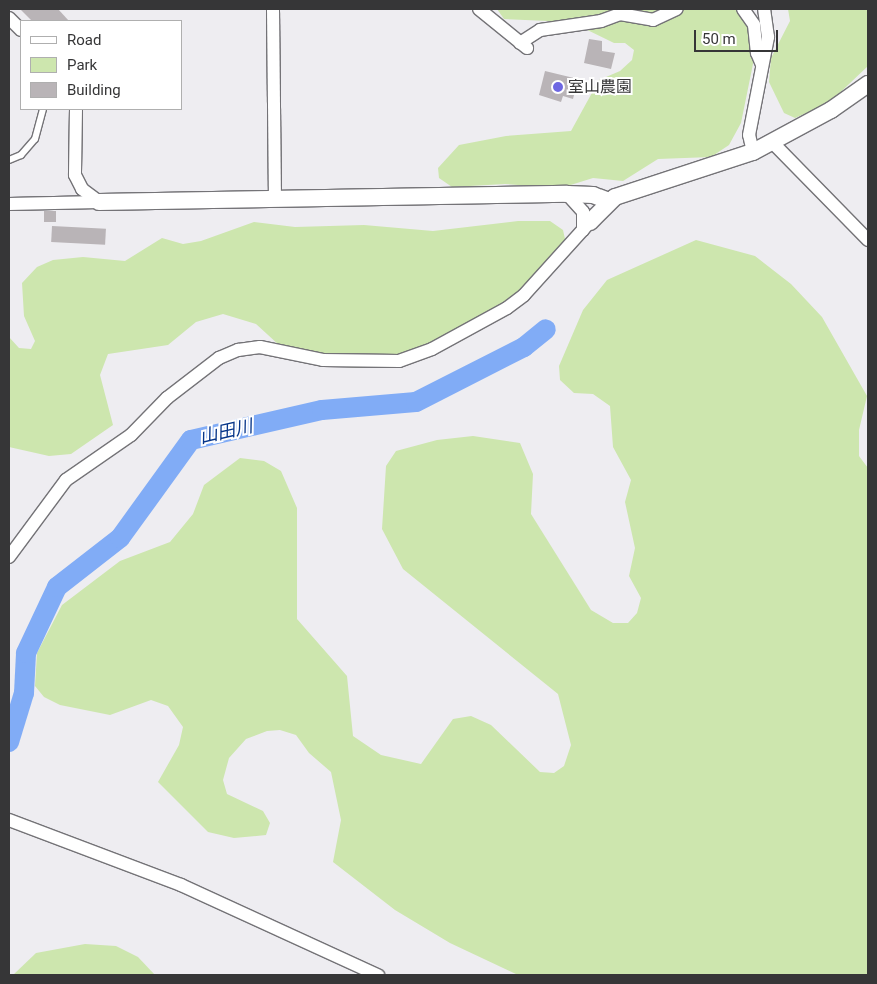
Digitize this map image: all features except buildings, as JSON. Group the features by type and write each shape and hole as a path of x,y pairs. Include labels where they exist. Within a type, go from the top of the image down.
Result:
{"street":[{"path":"273,9 276,198"},
{"path":"479,9 524,46 540,30 601,20 620,14 653,20 677,9"},
{"path":"743,9 754,26 757,53 763,67"},
{"path":"754,152 749,135 768,37 764,9"},
{"path":"9,18 20,29"},
{"path":"9,557 66,480 131,435 167,398 219,358 238,350 260,347 323,360 399,362 432,349 506,308 524,295 609,201 754,152 773,143 868,84"},
{"path":"76,110 75,175 82,189 99,202"},
{"path":"773,143 868,240"},
{"path":"567,194 583,212 587,226"},
{"path":"9,204 567,194 593,195 609,201"},
{"path":"9,820 181,884 378,975"}],"lane":[{"path":"9,160 21,155 35,139 43,110"}],"green space":[{"path":"497,9 738,9 748,23 753,43 753,64 741,123 729,145 711,157 658,159 623,181 593,178 561,188 505,184 452,187 439,178 438,168 459,145 506,136 571,131 599,80 620,71 632,60 634,50 625,43 614,43 571,22 504,19"},
{"path":"788,9 868,9 868,66 829,103 795,118 784,113 769,82 771,58 790,21"},
{"path":"518,221 550,221 563,230 565,239 559,251 493,318 461,341 427,355 389,364 361,368 314,365 279,345 256,324 223,314 196,322 168,345 108,354 100,375 113,425 71,454 49,456 9,447 9,337 19,348 31,349 35,341 24,316 22,283 37,267 53,260 83,257 125,261 162,238 183,244 201,241 254,222 295,227 364,225 433,231"},
{"path":"696,240 755,256 791,284 822,317 867,396 859,430 859,456 868,468 868,975 518,975 450,943 395,910 333,862 341,820 331,772 309,753 296,735 280,730 267,731 246,739 229,758 223,780 227,794 263,811 270,823 266,835 234,838 208,832 158,782 179,745 183,727 168,706 151,700 110,715 60,705 44,697 35,686 37,653 62,605 120,561 170,542 193,514 204,485 240,458 264,461 281,471 297,508 297,619 347,676 353,736 381,755 421,764 453,719 471,716 491,725 540,772 554,773 564,766 571,745 558,694 403,569 382,529 386,466 396,451 437,440 473,436 520,443 533,474 531,514 591,610 613,623 628,623 637,613 641,598 629,576 635,548 625,502 631,480 613,447 610,406 593,394 574,393 560,380 559,366 583,310 607,280"},
{"path":"85,944 116,946 138,957 155,975 13,975 36,953"}],"waterway":[{"name":"山田川","path":"9,742 24,693 26,653 57,587 120,538 191,440 322,410 416,402 524,347 546,329"}],"place":[{"name":"室山農園","path":"558,87"}]}
